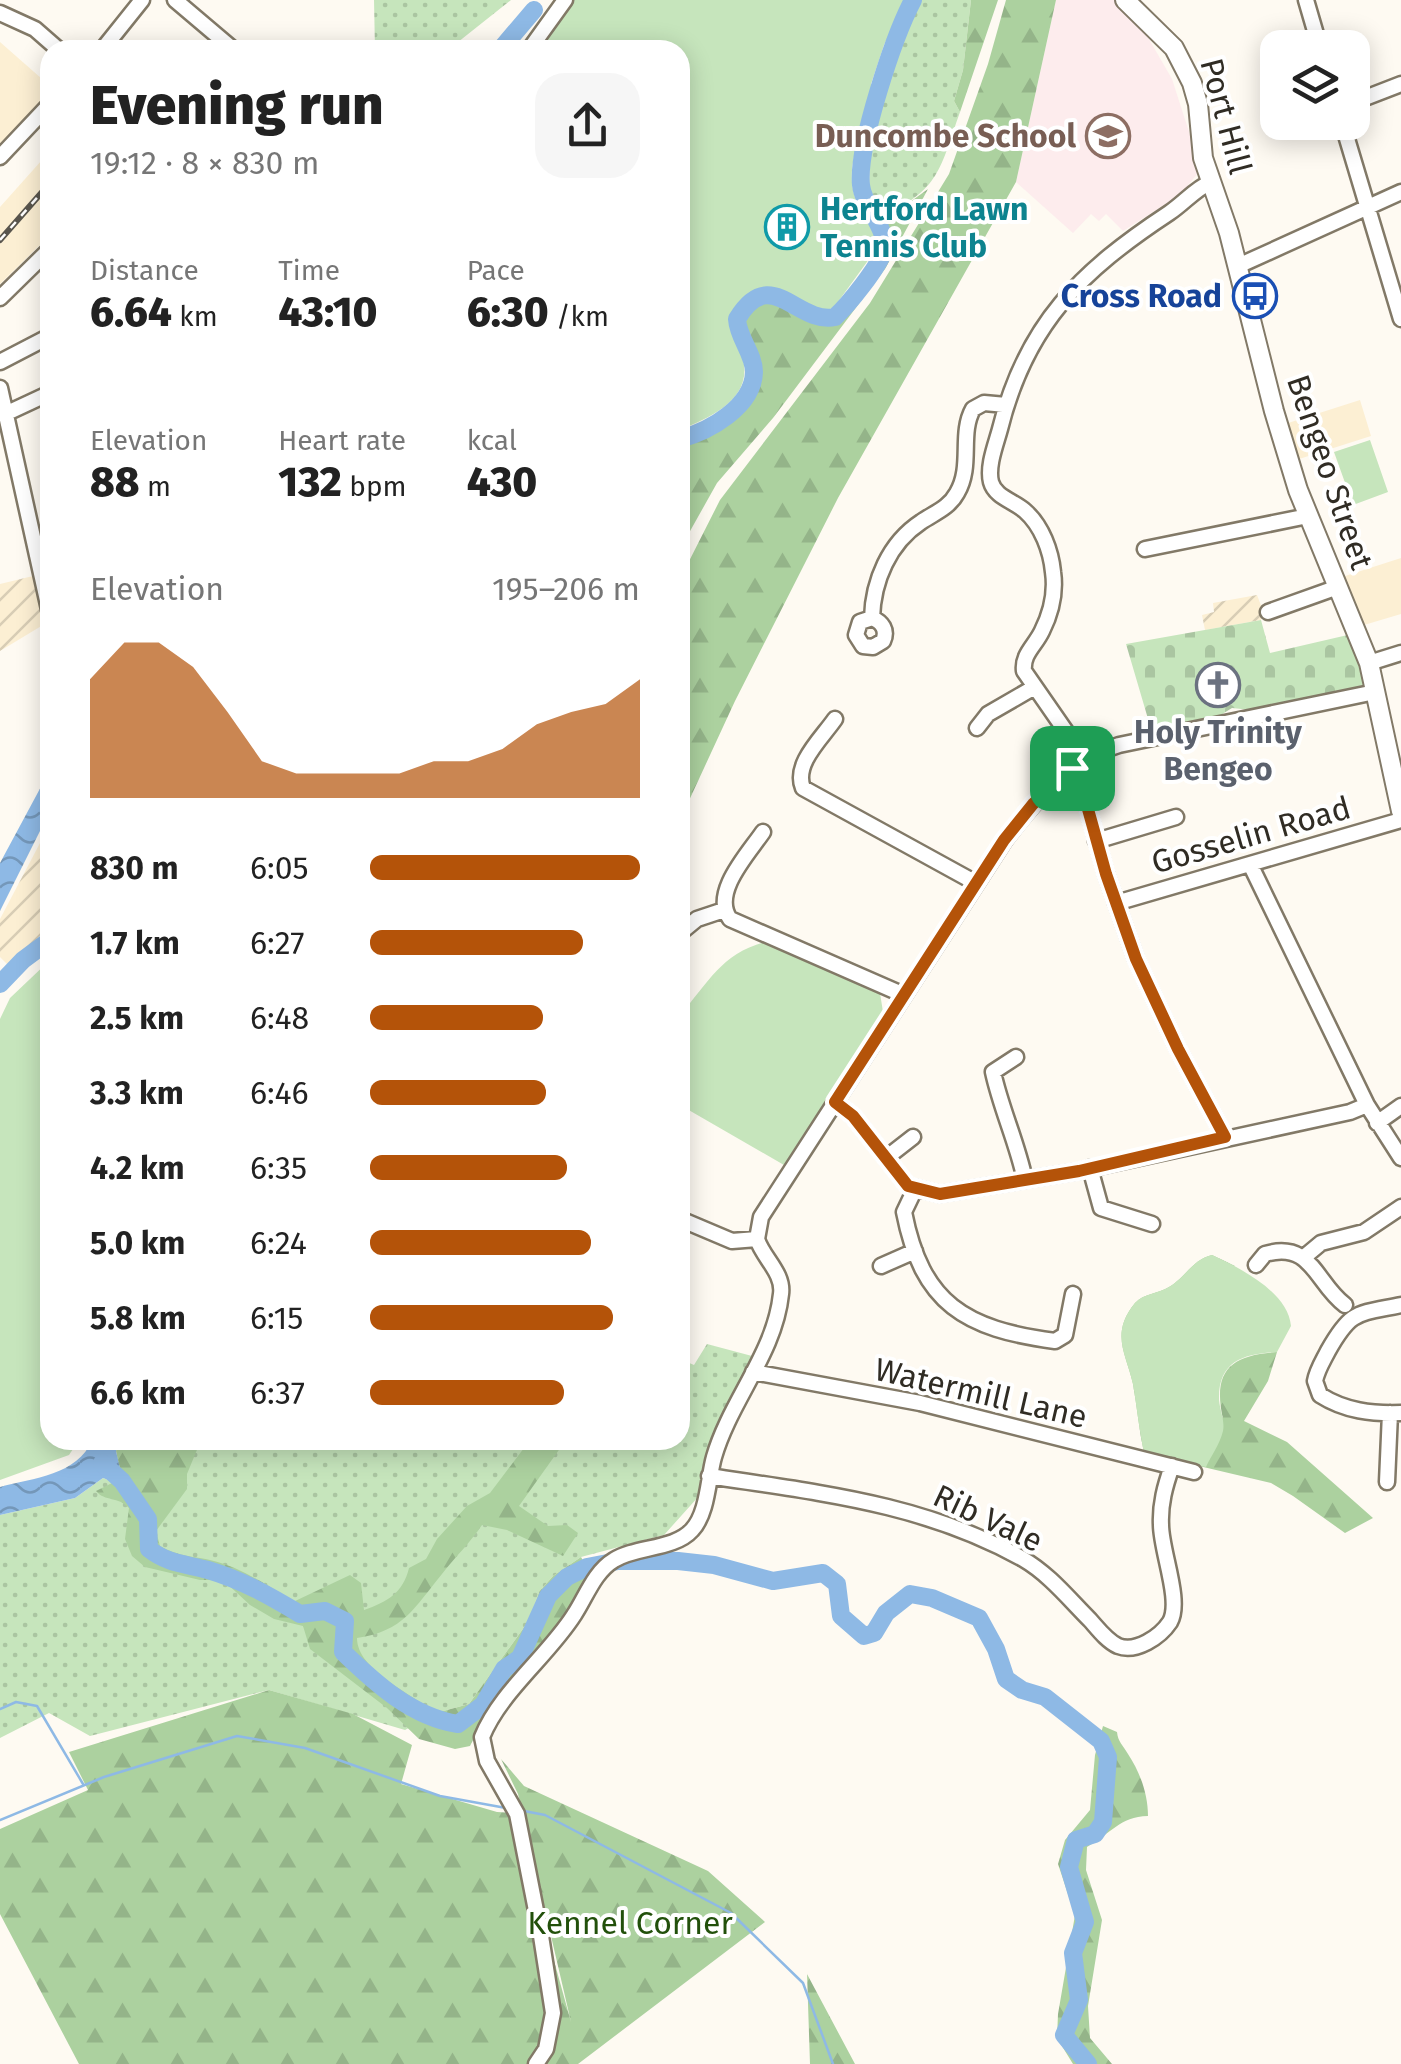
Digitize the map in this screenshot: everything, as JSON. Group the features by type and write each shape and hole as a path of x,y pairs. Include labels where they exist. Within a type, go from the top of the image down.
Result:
{"main road":[{"name":"Port Hill","path":"1125,0 1160,32 1186,67 1198,104 1203,158 1238,266"},
{"name":"Bengeo Street","path":"1238,266 1274,411 1308,516 1369,664 1401,811"}],"street":[{"path":"110,40 142,0"},
{"path":"175,0 222,40"},
{"path":"535,40 565,0"},
{"path":"1306,0 1315,30"},
{"path":"0,13 35,29 48,40"},
{"path":"1370,96 1401,84"},
{"path":"0,157 40,115"},
{"path":"1347,140 1367,208 1394,275 1401,319"},
{"path":"1211,182 1109,254 1077,282 1029,347 1006,406 991,480 994,489 1037,525 1053,569 1054,594 1048,618 1023,661 1024,672 1078,764 1116,903 1158,1006 1225,1137"},
{"path":"1238,266 1401,192"},
{"path":"0,298 40,259"},
{"path":"0,362 40,341"},
{"path":"0,388 40,571"},
{"path":"5,414 40,398"},
{"path":"872,618 878,578 896,547 913,528 952,500 961,486 968,464 970,413 984,404 1006,406"},
{"path":"1145,550 1308,516"},
{"path":"33,541 40,539"},
{"path":"1268,612 1338,587"},
{"path":"1369,664 1401,653"},
{"path":"977,728 988,714 1034,688"},
{"path":"536,2064 546,2049 553,2012 541,1936 516,1814 488,1761 482,1737 575,1614 599,1573 615,1559 678,1539 692,1531 698,1520 729,1416 754,1372 782,1289 779,1276 757,1239 762,1217 976,883 1033,804 1078,764 1119,744 1375,692"},
{"path":"835,719 802,766 802,788 976,883"},
{"path":"1096,841 1176,817"},
{"name":"Gosselin Road","path":"1116,903 1401,820"},
{"path":"763,832 732,880 724,910 735,922 904,994"},
{"path":"1250,864 1367,1105 1401,1158"},
{"path":"690,925 724,910"},
{"path":"1016,1057 993,1072 996,1095 1016,1140 1025,1180"},
{"path":"835,1102 853,1116 902,1180 915,1189 940,1194 1090,1168 1350,1112 1367,1105"},
{"path":"1377,1123 1401,1106"},
{"path":"886,1158 913,1137"},
{"path":"1090,1168 1100,1208 1152,1224"},
{"path":"915,1189 904,1212 915,1251 931,1286 951,1306 1007,1332 1050,1341 1062,1339 1074,1294"},
{"path":"1303,1258 1321,1243 1364,1232 1401,1206"},
{"path":"690,1222 732,1241 757,1239"},
{"path":"1256,1265 1265,1254 1286,1250 1303,1258 1323,1276 1331,1295 1345,1305"},
{"path":"881,1266 915,1251"},
{"path":"1388,1482 1395,1413 1345,1407 1320,1395 1315,1376 1345,1323 1358,1314 1401,1305"},
{"name":"Watermill Lane","path":"754,1372 920,1403 1194,1472"},
{"name":"Rib Vale","path":"709,1476 880,1503 986,1541 1026,1560 1064,1592 1106,1638 1131,1648 1157,1636 1173,1612 1174,1595 1160,1524 1172,1466"}],"shaded area":[{"name":"Duncombe School","path":"1056,0 1115,0 1129,13 1172,79 1199,163 1198,173 1180,195 1123,231 1106,214 1099,221 1091,214 1073,233 1016,182"},
{"path":"0,42 40,77 40,105 0,144"},
{"path":"40,162 40,245 0,284 0,207"},
{"path":"1360,400 1371,436 1296,460 1285,424"},
{"path":"1401,558 1401,614 1364,625 1342,577"},
{"path":"33,576 40,627 0,651 0,584"},
{"path":"1257,595 1261,620 1205,630 1202,615 1214,612 1213,603"},
{"path":"40,843 40,936 9,966 0,957 0,919"}],"green space":[{"path":"374,0 511,0 461,40 375,40"},
{"path":"567,0 906,0 871,84 875,90 852,169 856,201 880,244 835,306 824,313 813,313 776,289 755,293 742,302 729,323 744,368 738,393 718,411 690,425 690,40 526,40"},
{"path":"919,0 971,0 963,70 954,101 960,112 942,163 927,187 901,207 881,216 869,192 870,150 894,63"},
{"path":"971,0 998,0 960,112 954,101 963,70"},
{"path":"1006,0 1056,0 1016,182 838,498 690,798 690,559 720,500 870,303 949,174"},
{"path":"928,189 885,269 773,418 717,483 690,531 690,441 731,421 743,411 757,388 758,369 745,329 748,314 759,302 770,302 815,320 837,322 890,249 890,232 881,216 903,207"},
{"path":"1370,440 1388,492 1353,505 1334,452"},
{"path":"1261,620 1270,653 1352,634 1365,683 1251,710 1232,708 1219,716 1151,729 1126,644"},
{"path":"769,941 880,993 883,1012 784,1165 690,1111 690,1003 728,960"},
{"path":"40,970 40,1450 72,1450 69,1455 0,1480 0,1019 10,998"},
{"path":"1212,1255 1235,1266 1174,1303 1223,1419 1220,1388 1229,1368 1248,1357 1277,1352 1268,1381 1244,1421 1287,1442 1373,1518 1345,1533 1271,1483 1144,1453 1122,1344 1123,1324 1135,1303 1169,1287"},
{"path":"1212,1255 1249,1274 1272,1292 1288,1314 1291,1326 1277,1352 1244,1358 1223,1376 1219,1400 1223,1431 1206,1467 1144,1453 1122,1334 1127,1314 1135,1303 1169,1287"},
{"path":"707,1344 752,1356 706,1465 699,1496 664,1535 581,1557 553,1576 539,1592 530,1619 469,1704 436,1713 405,1730 269,1690 90,1736 49,1713 0,1738 0,1515 75,1498 103,1478 114,1482 118,1450 690,1450 690,1363 694,1365"},
{"path":"197,1450 187,1474 187,1489 156,1531 160,1546 235,1568 293,1602 350,1575 361,1583 364,1610 387,1600 398,1590 409,1568 426,1559 437,1539 467,1506 490,1493 522,1450 559,1450 519,1506 548,1526 567,1525 578,1533 563,1556 507,1530 482,1525 407,1616 386,1630 357,1638 359,1650 376,1671 436,1713 469,1704 530,1619 539,1592 553,1576 581,1557 592,1576 568,1615 479,1728 470,1746 455,1749 419,1739 387,1708 310,1649 303,1626 274,1619 250,1605 223,1580 200,1580 145,1567 132,1556 125,1539 129,1508 96,1491 114,1482 121,1473 116,1451"},
{"name":"Kennel Corner","path":"269,1690 353,1714 412,1745 401,1784 497,1812 513,1813 571,2022 518,1794 501,1759 524,1786 708,1871 765,1922 578,2064 79,2064 0,1914 0,1829 88,1790 69,1752"},
{"path":"1103,1726 1117,1732 1136,1768 1145,1791 1148,1816 1123,1823 1087,1847 1086,1870 1102,1920 1088,2006 1090,2038 1112,2064 1073,2064 1057,2038 1075,1915 1058,1864 1065,1840 1090,1810 1095,1755"},
{"path":"807,1974 855,2064 810,2064"}],"water":[{"path":"40,789 40,831 0,911 0,863"},
{"path":"116,1450 121,1473 114,1482 103,1478 75,1498 0,1515 0,1487 65,1468 85,1452"}],"waterway":[{"path":"690,435 728,416 752,385 753,365 737,319 749,303 761,296 773,296 808,313 835,317 882,256 884,241 863,193 861,167 878,91 913,0"},
{"path":"508,40 534,10"},
{"path":"0,984 40,947"},
{"path":"102,1463 122,1481 148,1519 149,1549 170,1561 244,1584 300,1614 325,1611 345,1621 343,1652 368,1675 410,1706 458,1724 483,1705 504,1669 520,1658 548,1596 567,1577 587,1567 618,1561 678,1561 714,1565 773,1581 823,1573 837,1584 841,1616 864,1636 874,1633 886,1613 910,1594 932,1598 979,1618 1006,1679 1022,1690 1045,1697 1101,1741 1108,1757 1103,1822 1095,1834 1076,1840 1069,1867 1085,1922 1073,1953 1079,2000 1064,2035 1088,2064"},
{"path":"0,1709 16,1702 37,1706 83,1784"},
{"path":"0,1820 104,1777 237,1736 305,1748 440,1796 506,1808"},
{"path":"524,1811 545,1815 731,1913 803,1983 833,2064"}],"railway":[{"path":"0,240 40,194"}],"place":[{"name":"Duncombe School","path":"1108,136"},
{"name":"Hertford Lawn Tennis Club","path":"787,227"},
{"name":"Cross Road","path":"1255,296"},
{"name":"Holy Trinity Bengeo","path":"1218,685"}],"route":[{"path":"1072,768 1081,784 1106,874 1136,959 1225,1137 1079,1171 949,1194 915,1189 902,1180 853,1116 835,1102 1004,840 1046,790 1072,768"}]}
